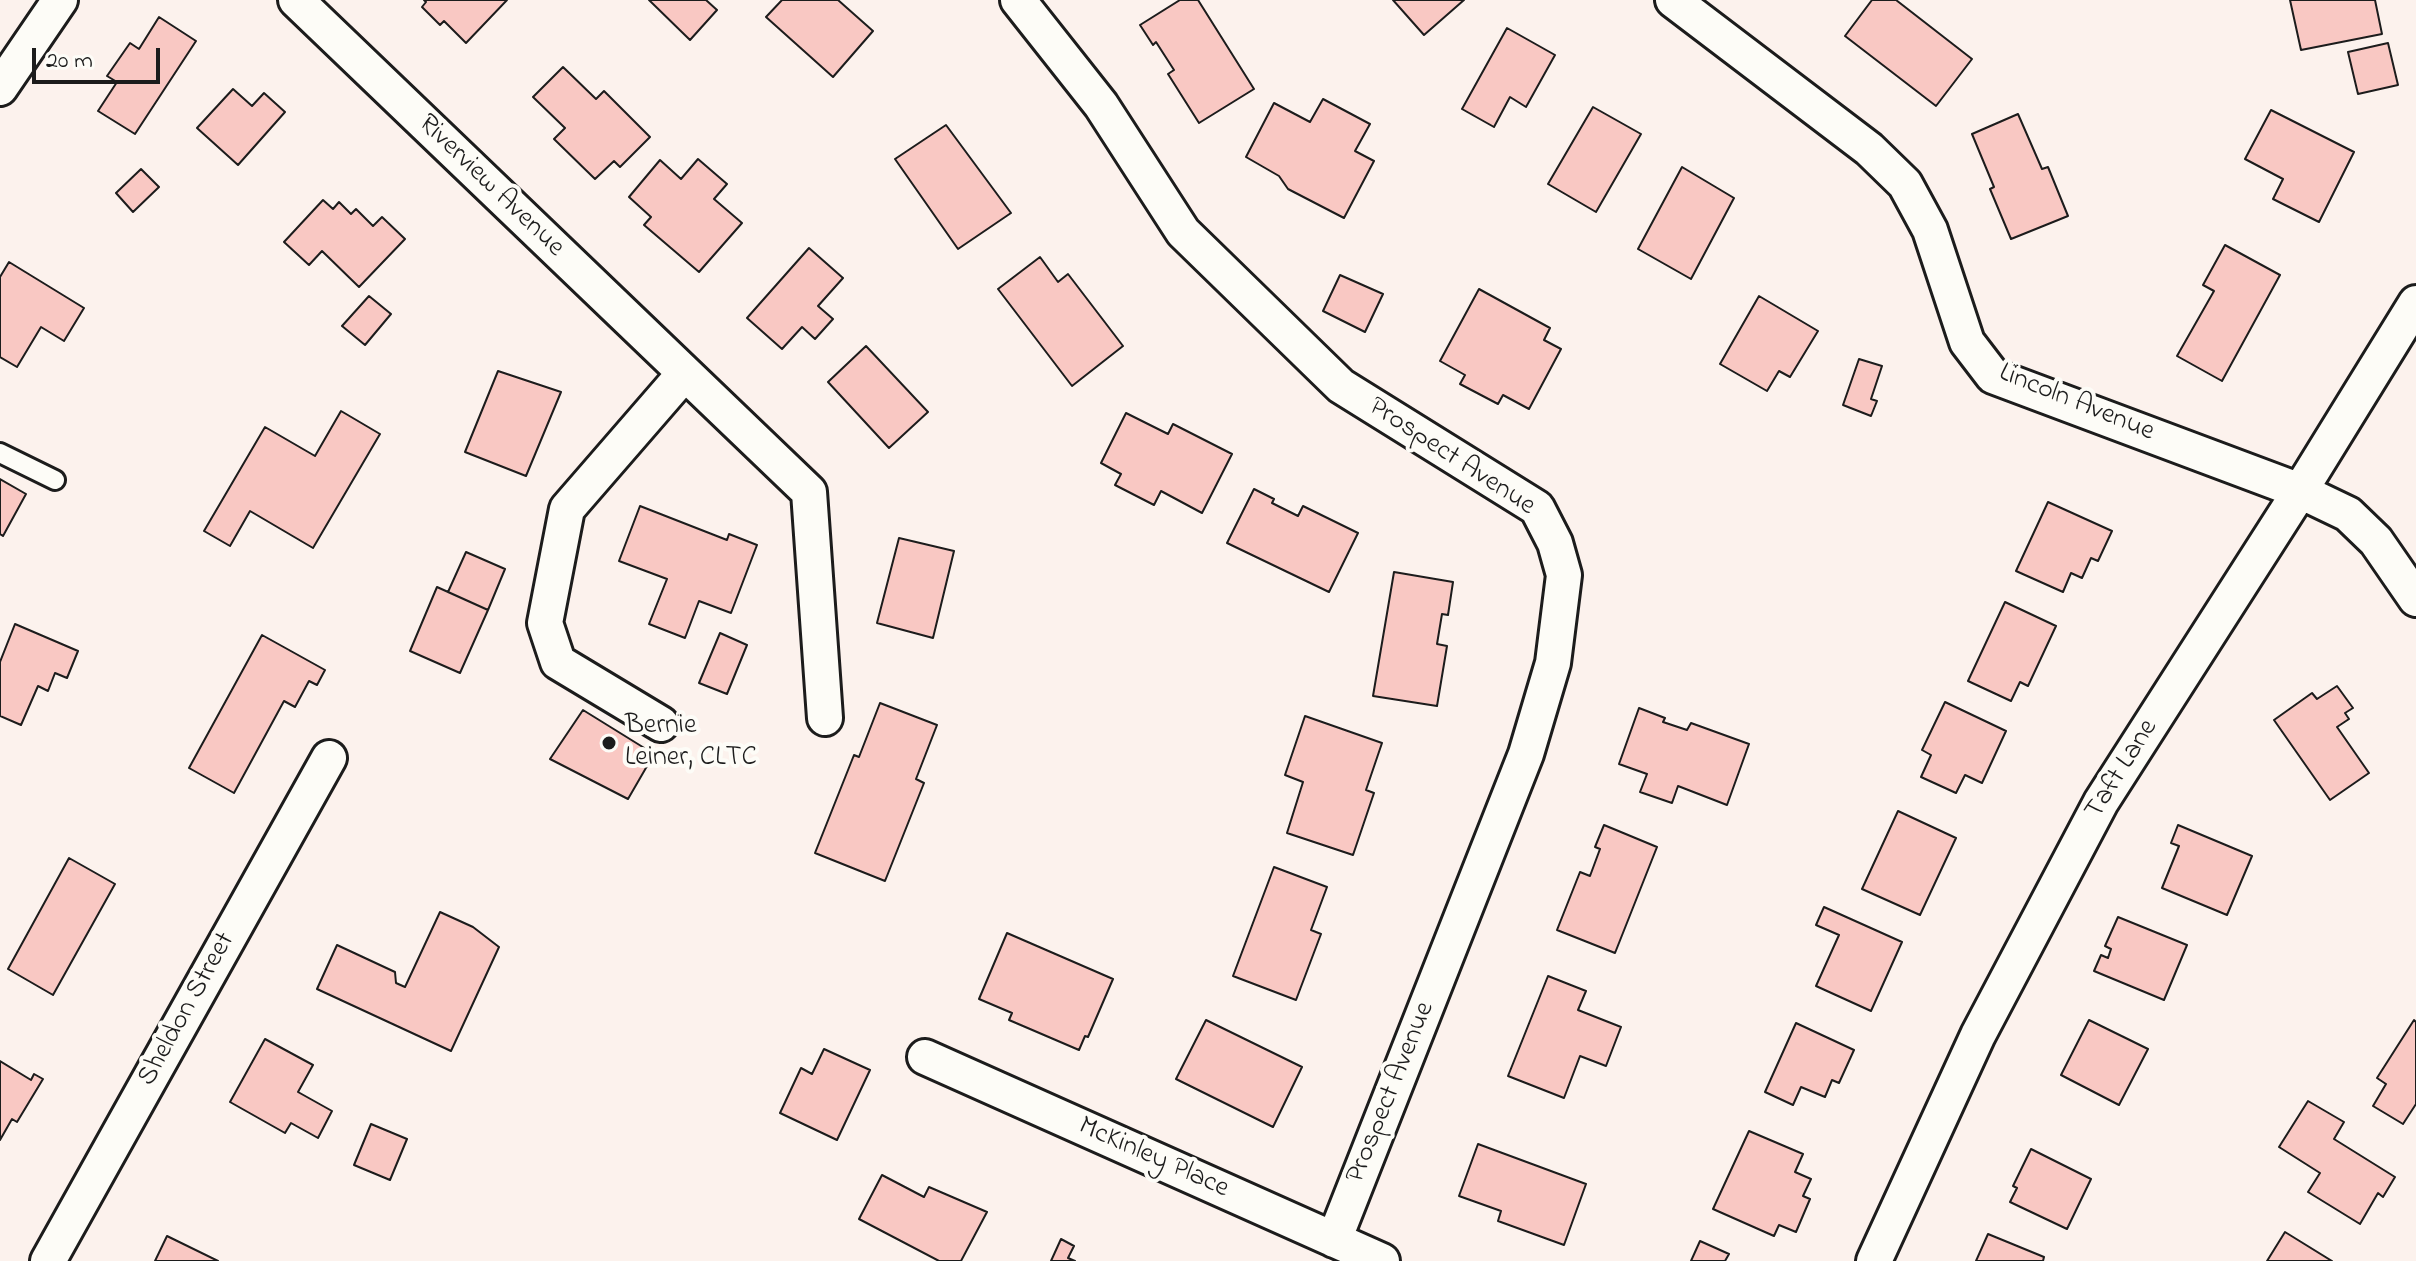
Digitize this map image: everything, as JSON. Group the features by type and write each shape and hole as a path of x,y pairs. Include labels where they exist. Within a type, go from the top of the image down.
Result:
{"street":[{"path":"0,88 60,0"},
{"name":"Riverview Avenue","path":"296,0 809,492 825,718"},
{"name":"Prospect Avenue","path":"1018,0 1101,105 1183,232 1341,386 1537,508 1555,543 1564,575 1553,663 1526,754 1334,1240"},
{"name":"Lincoln Avenue","path":"1673,0 1869,149 1905,184 1930,230 1967,342 1993,376 2300,491 2348,514 2376,541 2416,599"},
{"name":"Taft Lane","path":"1874,1261 1978,1035 2101,802 2416,303"},
{"path":"661,724 558,662 545,623 567,509 684,374"},
{"name":"Sheldon Street","path":"48,1261 329,758"},
{"name":"McKinley Place","path":"925,1057 1382,1261"}],"lane":[{"path":"0,453 55,480"}],"building":[{"path":"424,0 507,0 466,43 444,21 440,25 422,7 426,2"},
{"path":"649,0 706,0 717,10 690,40"},
{"path":"782,0 838,0 873,31 833,77 766,17"},
{"path":"1180,0 1198,0 1254,89 1199,123 1168,74 1174,70 1156,42 1153,45 1140,25"},
{"path":"1393,0 1464,0 1424,35"},
{"path":"1872,0 1896,0 1972,59 1936,106 1845,36"},
{"path":"2290,0 2375,0 2382,34 2301,50"},
{"path":"159,17 196,41 135,134 98,111 117,82 107,76 130,43 139,49"},
{"path":"1507,28 1555,55 1526,107 1510,97 1494,127 1462,109"},
{"path":"2388,43 2398,85 2358,94 2348,52"},
{"path":"563,67 596,99 604,91 650,137 620,167 614,161 595,179 554,139 565,128 533,97"},
{"path":"233,89 252,106 264,93 285,112 238,165 197,128"},
{"path":"1323,99 1370,124 1355,151 1374,161 1344,218 1288,189 1279,176 1246,157 1274,103 1310,122"},
{"path":"1593,107 1641,134 1596,212 1548,184"},
{"path":"2271,110 2354,152 2319,222 2273,199 2283,179 2245,159"},
{"path":"2018,114 2042,169 2048,167 2068,216 2011,239 1972,134"},
{"path":"946,125 1011,213 958,249 895,159"},
{"path":"698,159 727,184 714,199 742,223 699,272 644,225 651,217 629,197 660,160 681,179"},
{"path":"1682,167 1734,198 1691,279 1638,249"},
{"path":"141,169 159,187 133,212 116,193"},
{"path":"323,200 333,209 339,202 351,214 356,209 373,226 382,217 405,239 359,287 322,251 309,265 284,242"},
{"path":"2225,245 2280,275 2222,381 2177,356 2214,291 2203,285"},
{"path":"809,248 843,278 818,306 833,319 815,339 802,327 782,349 747,318"},
{"path":"1040,257 1058,282 1068,274 1123,346 1072,386 998,289"},
{"path":"9,262 84,308 64,341 41,327 17,367 0,357 0,277"},
{"path":"1340,275 1383,294 1365,332 1323,311"},
{"path":"1479,289 1550,328 1544,340 1561,349 1529,409 1503,395 1498,404 1460,384 1465,375 1440,361"},
{"path":"369,296 391,314 365,345 342,326"},
{"path":"1759,296 1818,331 1790,377 1779,371 1767,391 1720,364"},
{"path":"866,346 928,412 889,448 828,382"},
{"path":"1859,359 1882,366 1871,399 1877,401 1871,416 1843,405"},
{"path":"498,371 561,392 526,476 465,452"},
{"path":"341,411 380,434 313,548 250,511 230,546 204,531 265,427 315,456"},
{"path":"1126,413 1168,434 1173,424 1232,454 1202,513 1161,491 1154,505 1115,485 1121,474 1101,463"},
{"path":"0,479 26,494 3,536 0,534"},
{"path":"1254,489 1274,499 1272,503 1298,516 1303,506 1358,533 1329,592 1227,543"},
{"path":"2048,502 2112,531 2098,561 2091,558 2082,578 2071,573 2063,592 2016,571"},
{"path":"640,506 727,540 729,534 757,545 731,613 699,601 685,638 649,624 667,579 619,561"},
{"path":"899,538 954,551 933,638 877,623"},
{"path":"466,552 505,569 488,610 448,592"},
{"path":"1394,572 1453,582 1448,615 1442,614 1437,644 1447,646 1437,706 1373,696"},
{"path":"437,587 488,610 460,673 410,651"},
{"path":"2005,602 2056,626 2028,686 2020,682 2011,701 1968,681"},
{"path":"15,624 78,651 67,678 55,673 48,691 38,686 21,725 0,716 0,662"},
{"path":"720,633 747,645 727,694 699,683"},
{"path":"262,635 325,670 317,685 309,681 295,707 284,701 234,793 189,768"},
{"path":"2337,686 2353,708 2345,713 2349,719 2337,727 2369,773 2330,800 2274,720 2312,693 2317,699"},
{"path":"1945,702 2006,731 1982,783 1965,775 1956,793 1921,777 1931,755 1922,750"},
{"path":"880,703 937,725 916,779 924,783 885,881 815,853 854,755 859,757"},
{"path":"1639,708 1665,718 1663,722 1687,730 1691,723 1749,744 1727,805 1678,786 1672,803 1640,792 1647,774 1619,764"},
{"path":"583,710 654,754 628,799 550,759"},
{"path":"1305,716 1382,743 1366,790 1374,793 1353,855 1287,833 1303,782 1285,775"},
{"path":"1898,811 1956,838 1920,915 1862,889"},
{"path":"1604,825 1657,847 1615,953 1557,930 1580,872 1590,876 1600,849 1595,847"},
{"path":"2178,825 2252,856 2227,915 2162,888 2179,846 2171,843"},
{"path":"69,858 115,884 53,995 8,969"},
{"path":"1274,867 1327,887 1311,930 1321,934 1296,1000 1233,976"},
{"path":"1824,907 1902,942 1871,1011 1816,986 1839,935 1816,925"},
{"path":"440,912 473,927 499,947 451,1051 317,989 337,945 395,972 396,983 405,987"},
{"path":"2118,917 2187,945 2164,1000 2094,971 2101,955 2108,958 2111,949 2105,946"},
{"path":"1007,933 1113,979 1088,1037 1085,1036 1079,1050 1009,1020 1012,1013 979,999"},
{"path":"1548,976 1586,991 1578,1010 1621,1027 1606,1066 1580,1056 1564,1098 1508,1076"},
{"path":"1206,1020 1302,1067 1273,1127 1176,1079"},
{"path":"2089,1020 2148,1049 2119,1105 2061,1075"},
{"path":"2414,1020 2416,1104 2403,1124 2373,1106 2386,1084 2377,1078"},
{"path":"1796,1023 1854,1050 1839,1083 1832,1080 1825,1097 1801,1087 1793,1105 1765,1092"},
{"path":"265,1039 313,1065 298,1092 332,1111 318,1138 291,1123 285,1133 230,1102"},
{"path":"824,1049 870,1070 837,1140 780,1113 801,1068 812,1074"},
{"path":"0,1061 31,1080 34,1074 43,1079 17,1122 12,1119 0,1140"},
{"path":"2308,1101 2344,1122 2334,1139 2395,1177 2383,1197 2378,1193 2360,1224 2308,1192 2320,1173 2279,1147"},
{"path":"371,1124 407,1139 390,1180 354,1165"},
{"path":"1749,1131 1803,1154 1795,1172 1811,1179 1803,1196 1810,1199 1796,1232 1779,1225 1774,1236 1713,1209"},
{"path":"1478,1144 1586,1184 1564,1245 1498,1221 1501,1211 1459,1196"},
{"path":"2031,1149 2091,1179 2067,1229 2010,1202 2017,1188 2013,1186"},
{"path":"882,1175 924,1197 929,1187 987,1212 961,1261 939,1261 859,1219"},
{"path":"2285,1232 2332,1261 2267,1261"},
{"path":"1988,1234 2044,1257 2043,1261 1976,1261"},
{"path":"167,1236 218,1261 155,1261"},
{"path":"1061,1239 1074,1246 1068,1258 1075,1261 1051,1261"},
{"path":"1700,1241 1729,1254 1725,1261 1691,1261"}],"place":[{"name":"Bernie Leiner, CLTC","path":"609,743"}]}
